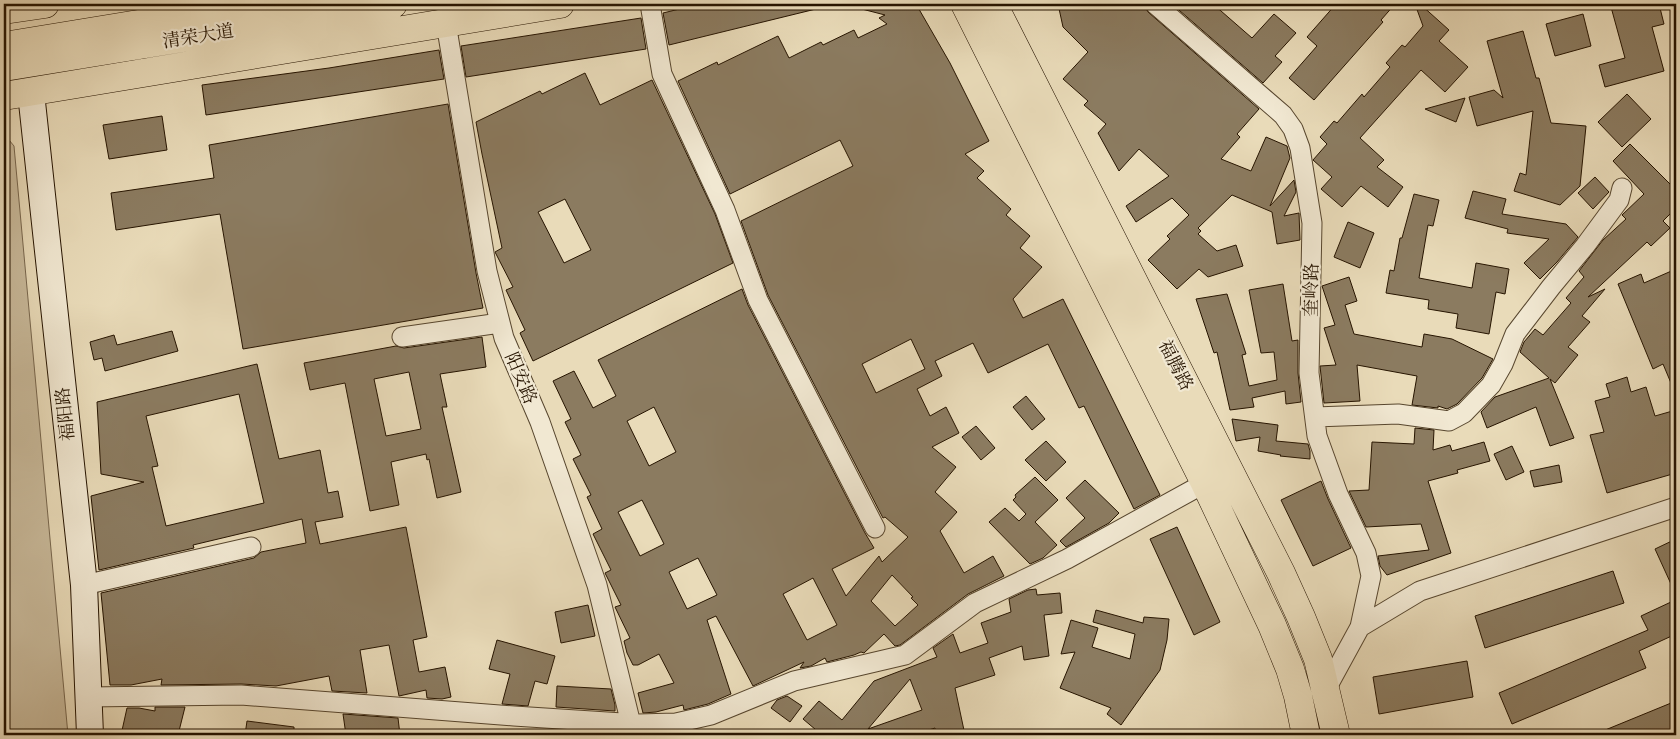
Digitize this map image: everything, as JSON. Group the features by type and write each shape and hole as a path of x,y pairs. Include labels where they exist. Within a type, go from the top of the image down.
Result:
{"main road":[{"path":"4,10 46,4"},
{"name":"清荣大道","path":"4,46 261,4"},
{"name":"清荣大道","path":"4,67 393,4"},
{"path":"4,96 560,4"},
{"name":"福腾路","path":"978,6 1272,625 1290,669 1306,735"},
{"name":"福腾路","path":"978,6 1281,573 1318,659 1336,735"}],"street":[{"path":"650,4 662,74 725,210 758,300 875,528"},
{"name":"奎岭路","path":"1155,4 1283,115 1293,129 1300,148 1312,222 1309,373 1317,436 1338,494 1368,560 1371,576 1360,628"},
{"name":"阳安路","path":"446,23 487,271 500,323 504,338 540,422 597,585 631,724"},
{"name":"福阳路","path":"31,93 84,585 90,735"},
{"path":"1315,417 1398,414 1450,421 1464,413 1491,385 1503,364 1515,334 1619,200 1622,188"},
{"path":"402,337 500,323"},
{"path":"88,697 241,694 631,724 668,729 711,715 794,681 905,655 974,603 1067,559 1205,483"},
{"path":"1325,691 1360,628 1420,591 1676,507"},
{"path":"84,585 251,547"}],"shaded area":[{"path":"4,134 14,146 68,735 4,735"}],"building":[{"path":"700,4 820,4 820,8 669,45 663,13"},
{"path":"858,4 916,4 950,63 989,141 965,154 984,171 977,178 1011,209 1006,215 1030,236 1020,248 1042,267 1013,299 1023,318 1063,299 1160,495 1134,509 1084,406 1079,408 1048,344 988,373 973,343 935,361 942,376 917,389 930,416 946,407 959,433 932,447 956,467 935,492 957,512 940,531 964,573 993,556 1004,576 968,594 900,645 895,646 884,634 864,653 861,652 827,662 825,658 811,666 800,668 804,662 753,686 716,616 707,620 731,694 708,704 684,710 683,705 656,712 643,713 638,693 674,683 659,654 638,665 633,665 627,653 624,641 630,638 615,607 621,605 605,573 611,570 593,534 602,529 587,497 591,495 573,459 581,455 565,422 571,419 553,381 574,371 593,408 616,396 598,360 742,289 748,305 874,548 832,569 846,596 879,556 882,562 908,537 885,517 883,518 768,295 741,221 853,166 840,140 730,194 678,81 717,62 718,65 778,36 789,58 821,42 823,45 854,30 858,38 887,24 879,18 885,15 858,8","holes":["911,339 925,369 876,393 862,364","654,407 676,452 649,466 627,421","642,500 664,544 640,556 618,512","698,558 717,595 687,609 669,572","892,575 918,605 895,626 871,601","813,578 837,625 807,640 783,594"]},
{"path":"1058,4 1144,4 1148,12 1259,109 1237,134 1240,137 1221,159 1251,171 1266,137 1287,146 1290,158 1270,206 1294,180 1296,192 1284,216 1299,213 1300,240 1277,244 1272,212 1232,195 1198,228 1201,231 1198,234 1217,251 1236,245 1243,266 1208,277 1199,269 1177,289 1148,260 1170,239 1167,236 1189,215 1172,198 1136,222 1126,206 1169,176 1139,149 1119,171 1098,133 1106,124 1084,105 1088,101 1063,79 1088,52 1063,27"},
{"path":"1172,4 1213,4 1252,38 1274,14 1296,33 1275,56 1282,62 1263,83"},
{"path":"1336,4 1395,4 1381,20 1383,22 1314,100 1289,78 1317,46 1307,37"},
{"path":"1415,4 1420,4 1449,30 1439,41 1468,67 1445,92 1421,70 1360,138 1384,160 1377,167 1403,187 1388,207 1361,186 1342,207 1321,189 1332,177 1313,160 1327,144 1320,137 1334,121 1337,123 1362,94 1364,97 1390,67 1386,63 1402,45 1405,47 1423,26"},
{"path":"1622,4 1659,4 1664,24 1652,27 1664,71 1605,87 1599,65 1625,58 1611,7"},
{"path":"1583,14 1591,46 1555,56 1546,24"},
{"path":"641,18 646,49 466,77 461,46"},
{"path":"1523,31 1536,78 1539,78 1551,123 1586,126 1580,186 1560,205 1514,191 1520,173 1526,175 1533,111 1477,126 1469,97 1494,90 1503,98 1487,41"},
{"path":"439,50 444,79 206,115 202,85 329,68"},
{"path":"585,73 600,105 652,80 715,214 733,263 533,361 520,333 525,330 506,290 513,287 495,252 502,248 476,122 540,91 542,94","holes":["565,199 591,250 564,263 538,212"]},
{"path":"1627,94 1651,119 1622,147 1598,122"},
{"path":"1465,98 1456,122 1425,109"},
{"path":"448,104 483,308 243,349 220,214 116,230 111,193 214,178 209,145"},
{"path":"162,116 167,150 109,159 103,125"},
{"path":"1630,144 1676,190 1676,208 1663,221 1670,228 1651,246 1647,242 1588,297 1605,289 1582,316 1590,322 1568,347 1578,355 1555,383 1550,379 1574,438 1550,446 1536,407 1487,428 1481,412 1495,397 1549,378 1520,352 1524,342 1535,329 1543,335 1571,303 1566,298 1584,277 1579,271 1603,240 1626,219 1622,215 1644,194 1613,161"},
{"path":"1595,177 1609,192 1593,209 1578,193"},
{"path":"1473,191 1506,199 1502,214 1566,224 1578,237 1540,279 1524,263 1549,239 1507,233 1508,229 1465,218"},
{"path":"1414,194 1439,200 1433,226 1428,225 1419,278 1472,288 1476,263 1509,269 1505,294 1496,292 1489,334 1456,328 1458,314 1428,309 1429,300 1386,293 1390,270 1394,271 1400,238 1402,238"},
{"path":"1348,222 1374,233 1360,268 1334,257"},
{"path":"1676,269 1676,395 1663,364 1653,369 1618,284 1641,274 1644,283"},
{"path":"1349,277 1357,301 1345,305 1354,334 1422,347 1424,334 1452,339 1493,359 1482,378 1457,404 1447,409 1438,406 1438,408 1412,405 1417,376 1357,365 1360,401 1324,403 1320,366 1336,365 1324,328 1335,325 1322,286"},
{"path":"1283,284 1292,341 1298,340 1298,373 1301,402 1286,404 1285,391 1252,398 1254,407 1230,410 1217,352 1214,353 1196,299 1227,294 1246,354 1242,355 1249,386 1277,380 1274,352 1261,353 1249,290"},
{"path":"172,331 178,351 105,371 102,358 94,360 90,342 114,335 117,345"},
{"path":"482,337 486,367 440,374 447,407 442,407 461,492 437,498 429,459 427,460 426,454 391,462 399,505 370,511 345,383 310,390 304,363 396,346 404,348","holes":["409,372 421,429 386,436 374,379"]},
{"path":"257,364 279,459 320,450 328,493 338,491 343,517 315,522 320,544 406,527 427,637 413,640 419,672 445,667 451,697 442,699 427,698 426,690 399,696 389,645 360,650 367,693 332,691 329,676 276,686 241,684 161,685 162,679 131,685 110,685 101,593 254,558 261,552 306,543 302,519 193,545 194,548 99,570 91,496 144,482 101,474 97,402","holes":["239,394 264,503 166,526 152,467 158,466 146,416"]},
{"path":"1627,377 1631,392 1646,387 1655,416 1676,410 1676,473 1607,493 1590,435 1604,432 1595,401 1610,397 1606,384"},
{"path":"1026,396 1045,419 1032,430 1013,407"},
{"path":"1232,419 1278,425 1276,441 1308,444 1310,459 1280,456 1258,451 1260,437 1236,441"},
{"path":"976,426 995,448 981,460 962,437"},
{"path":"1415,428 1434,430 1433,450 1450,445 1452,451 1484,442 1490,461 1457,470 1458,473 1428,481 1451,553 1387,575 1380,566 1378,556 1429,550 1421,524 1366,527 1349,491 1369,490 1372,442 1414,444"},
{"path":"1046,441 1066,462 1046,481 1025,460"},
{"path":"1512,446 1524,472 1506,480 1494,454"},
{"path":"1559,465 1562,482 1534,487 1530,471"},
{"path":"1035,477 1058,500 1035,522 1057,545 1043,558 1030,564 989,522 1005,508 1019,521 1026,514 1013,500 1016,497 1015,495"},
{"path":"1085,480 1119,513 1109,523 1066,547 1060,541 1085,518 1066,498"},
{"path":"1321,481 1351,548 1313,566 1281,500"},
{"path":"1177,527 1220,622 1194,635 1150,539"},
{"path":"1676,539 1676,595 1655,549"},
{"path":"1613,571 1624,603 1485,648 1475,616"},
{"path":"1036,589 1037,595 1060,593 1062,613 1044,615 1049,656 1024,660 1022,646 989,658 995,675 955,688 965,735 936,735 935,728 913,735 822,735 803,719 819,701 842,720 874,681 937,657 933,648 953,634 960,653 988,643 981,623 1011,612 1009,599 1028,590","holes":["910,679 922,710 868,729"]},
{"path":"1671,602 1676,614 1676,634 1639,651 1646,668 1512,724 1499,693 1648,630 1641,616"},
{"path":"588,605 595,636 561,643 555,612"},
{"path":"1096,610 1143,623 1144,617 1169,619 1167,640 1160,670 1121,725 1107,714 1111,708 1060,688 1075,652 1061,654 1071,620 1098,628 1092,647 1130,659 1135,634 1093,622"},
{"path":"497,640 555,656 547,684 535,681 528,706 502,704 510,674 489,669"},
{"path":"1467,661 1473,697 1379,714 1373,677"},
{"path":"557,686 611,689 615,711 556,707"},
{"path":"787,696 802,706 790,722 771,708 777,700"},
{"path":"1676,701 1676,735 1593,735"},
{"path":"155,707 185,707 178,735 121,735 127,708 155,711"},
{"path":"343,714 398,718 400,735 346,735"},
{"path":"247,721 294,727 294,735 245,735"}]}
